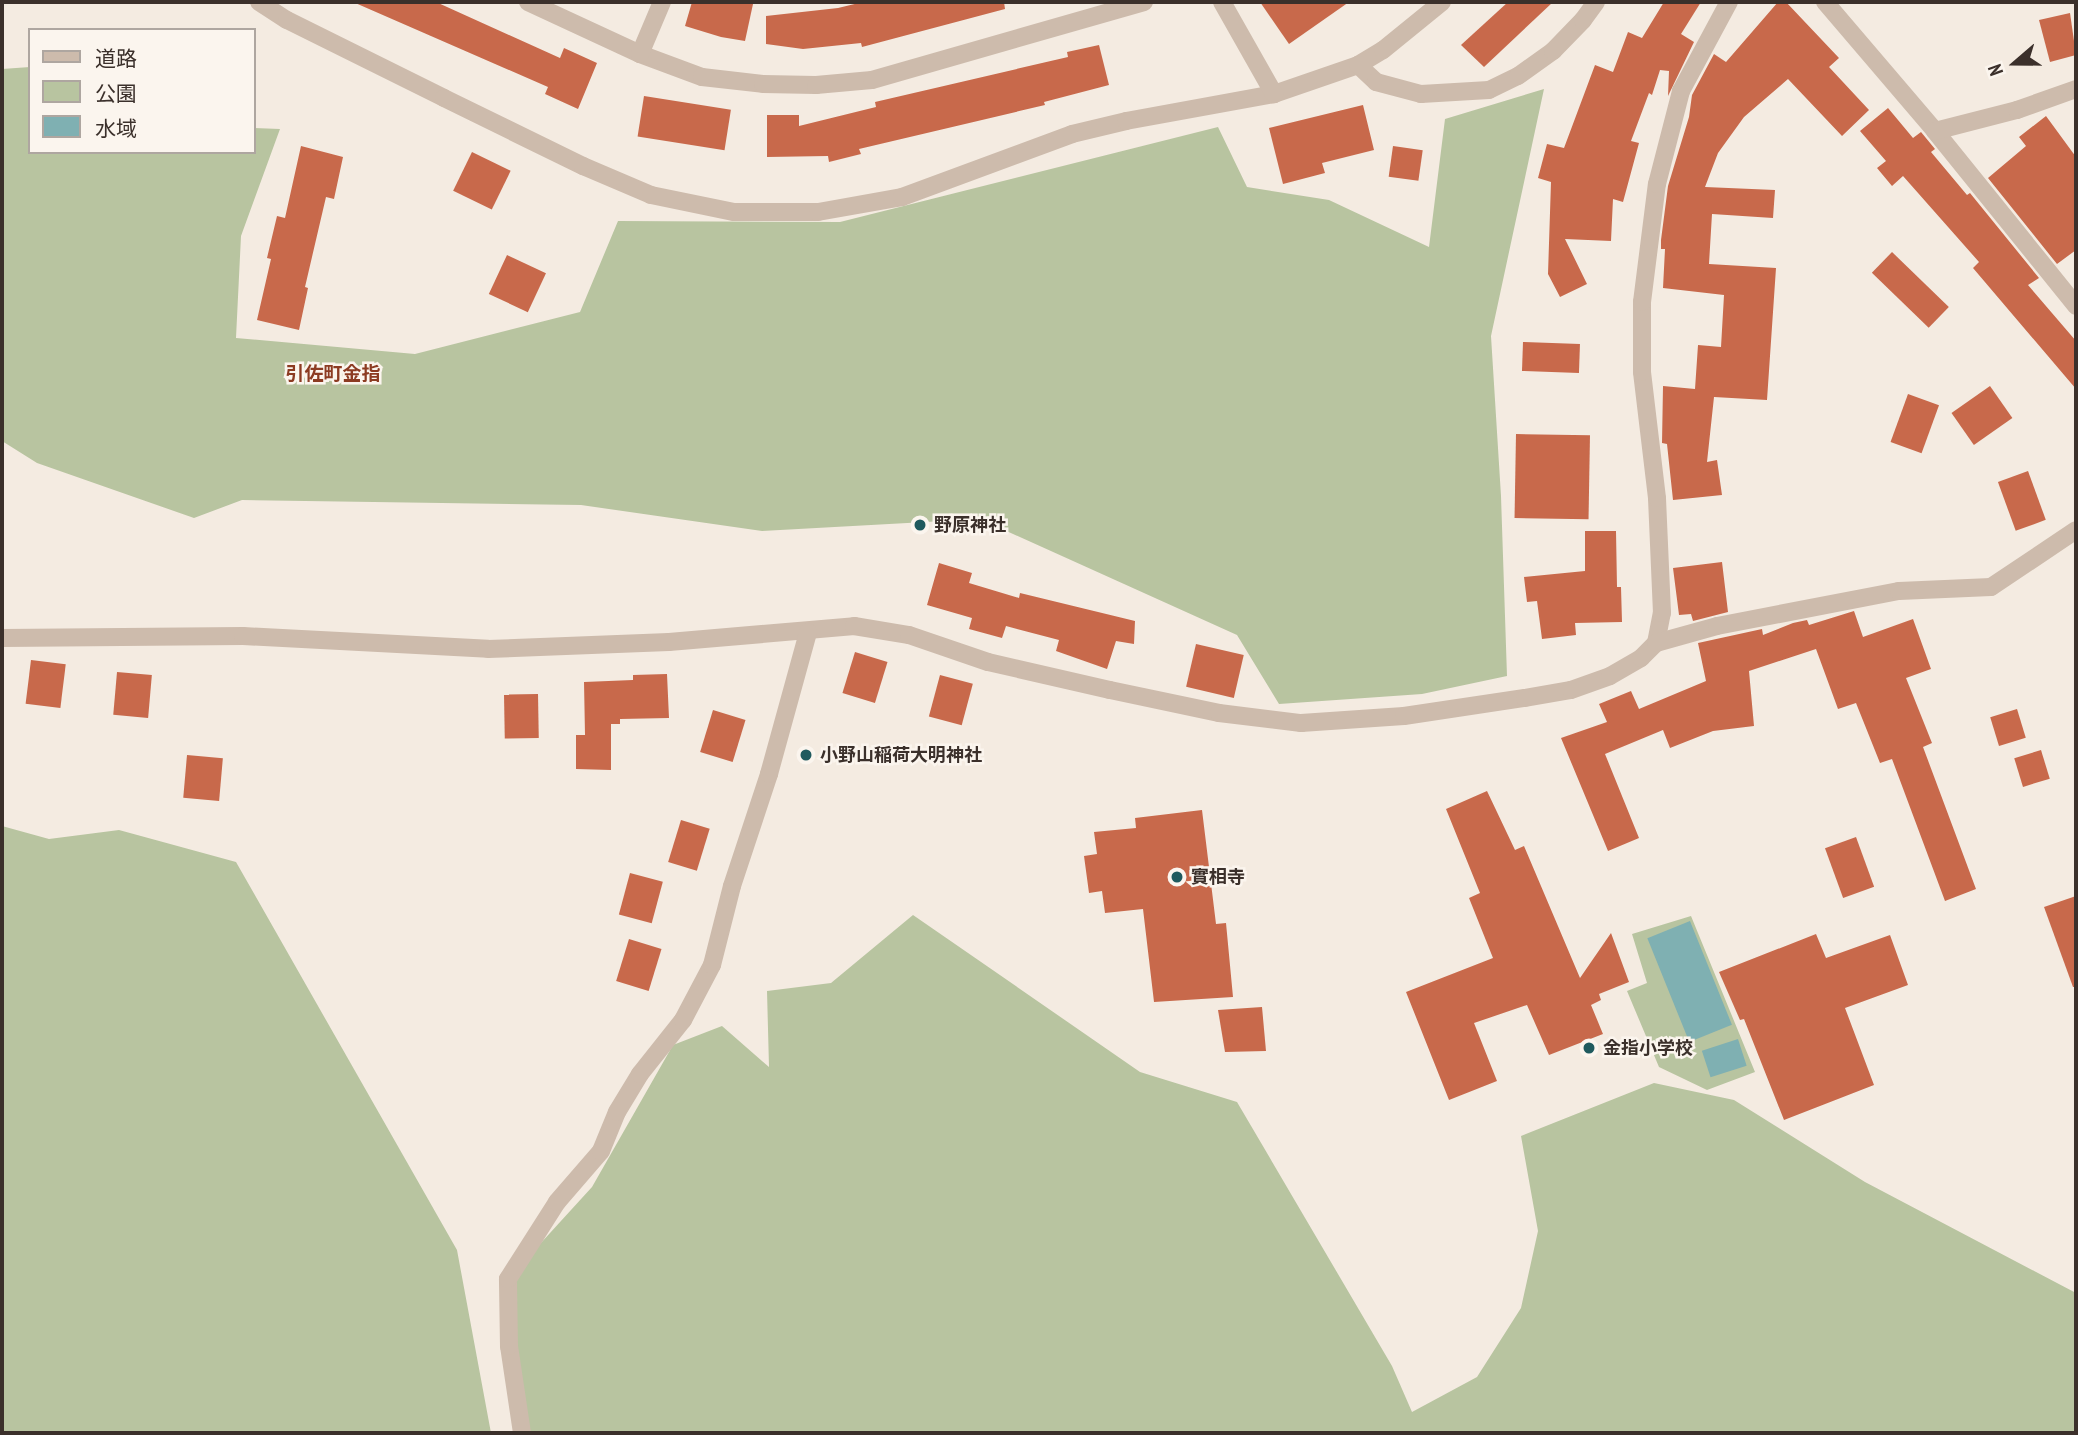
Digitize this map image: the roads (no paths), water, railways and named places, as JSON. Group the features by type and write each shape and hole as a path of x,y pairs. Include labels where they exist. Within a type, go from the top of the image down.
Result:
{"street":[{"path":"259,2 287,20 583,166 652,195 734,212 818,212 902,197 1072,134 1126,121 1274,94 1358,65 1383,50 1442,2"},
{"path":"528,2 640,54 702,77 763,84 816,85 872,80 1144,2"},
{"path":"640,54 662,2"},
{"path":"1222,2 1274,94"},
{"path":"1358,65 1376,82 1421,94 1489,90 1518,76 1553,51 1596,2"},
{"path":"1657,643 1662,613 1658,510 1642,372 1642,302 1657,184 1681,91 1729,2"},
{"path":"1825,2 1935,131 2076,306"},
{"path":"1935,131 2017,110 2076,89"},
{"path":"2,638 243,636 488,649 669,642 855,626 909,635 988,662 1110,690 1219,713 1301,723 1404,716 1571,690 1610,676 1641,658 1657,643 1717,626 1899,591 1991,587 2076,530"},
{"path":"522,1433 509,1346 508,1279 557,1202 601,1151 617,1112 640,1074 683,1020 712,965 732,886 769,774 808,632"}],"water":[{"path":"1690,921 1732,1025 1689,1042 1647,938"},
{"path":"1738,1039 1747,1066 1711,1077 1702,1051"}],"place":[{"name":"野原神社","path":"920,525"},
{"name":"小野山稲荷大明神社","path":"806,755"},
{"name":"實相寺","path":"1177,877"},
{"name":"金指小学校","path":"1589,1048"}],"district":[{"name":"引佐町金指","path":"333,374"}]}
